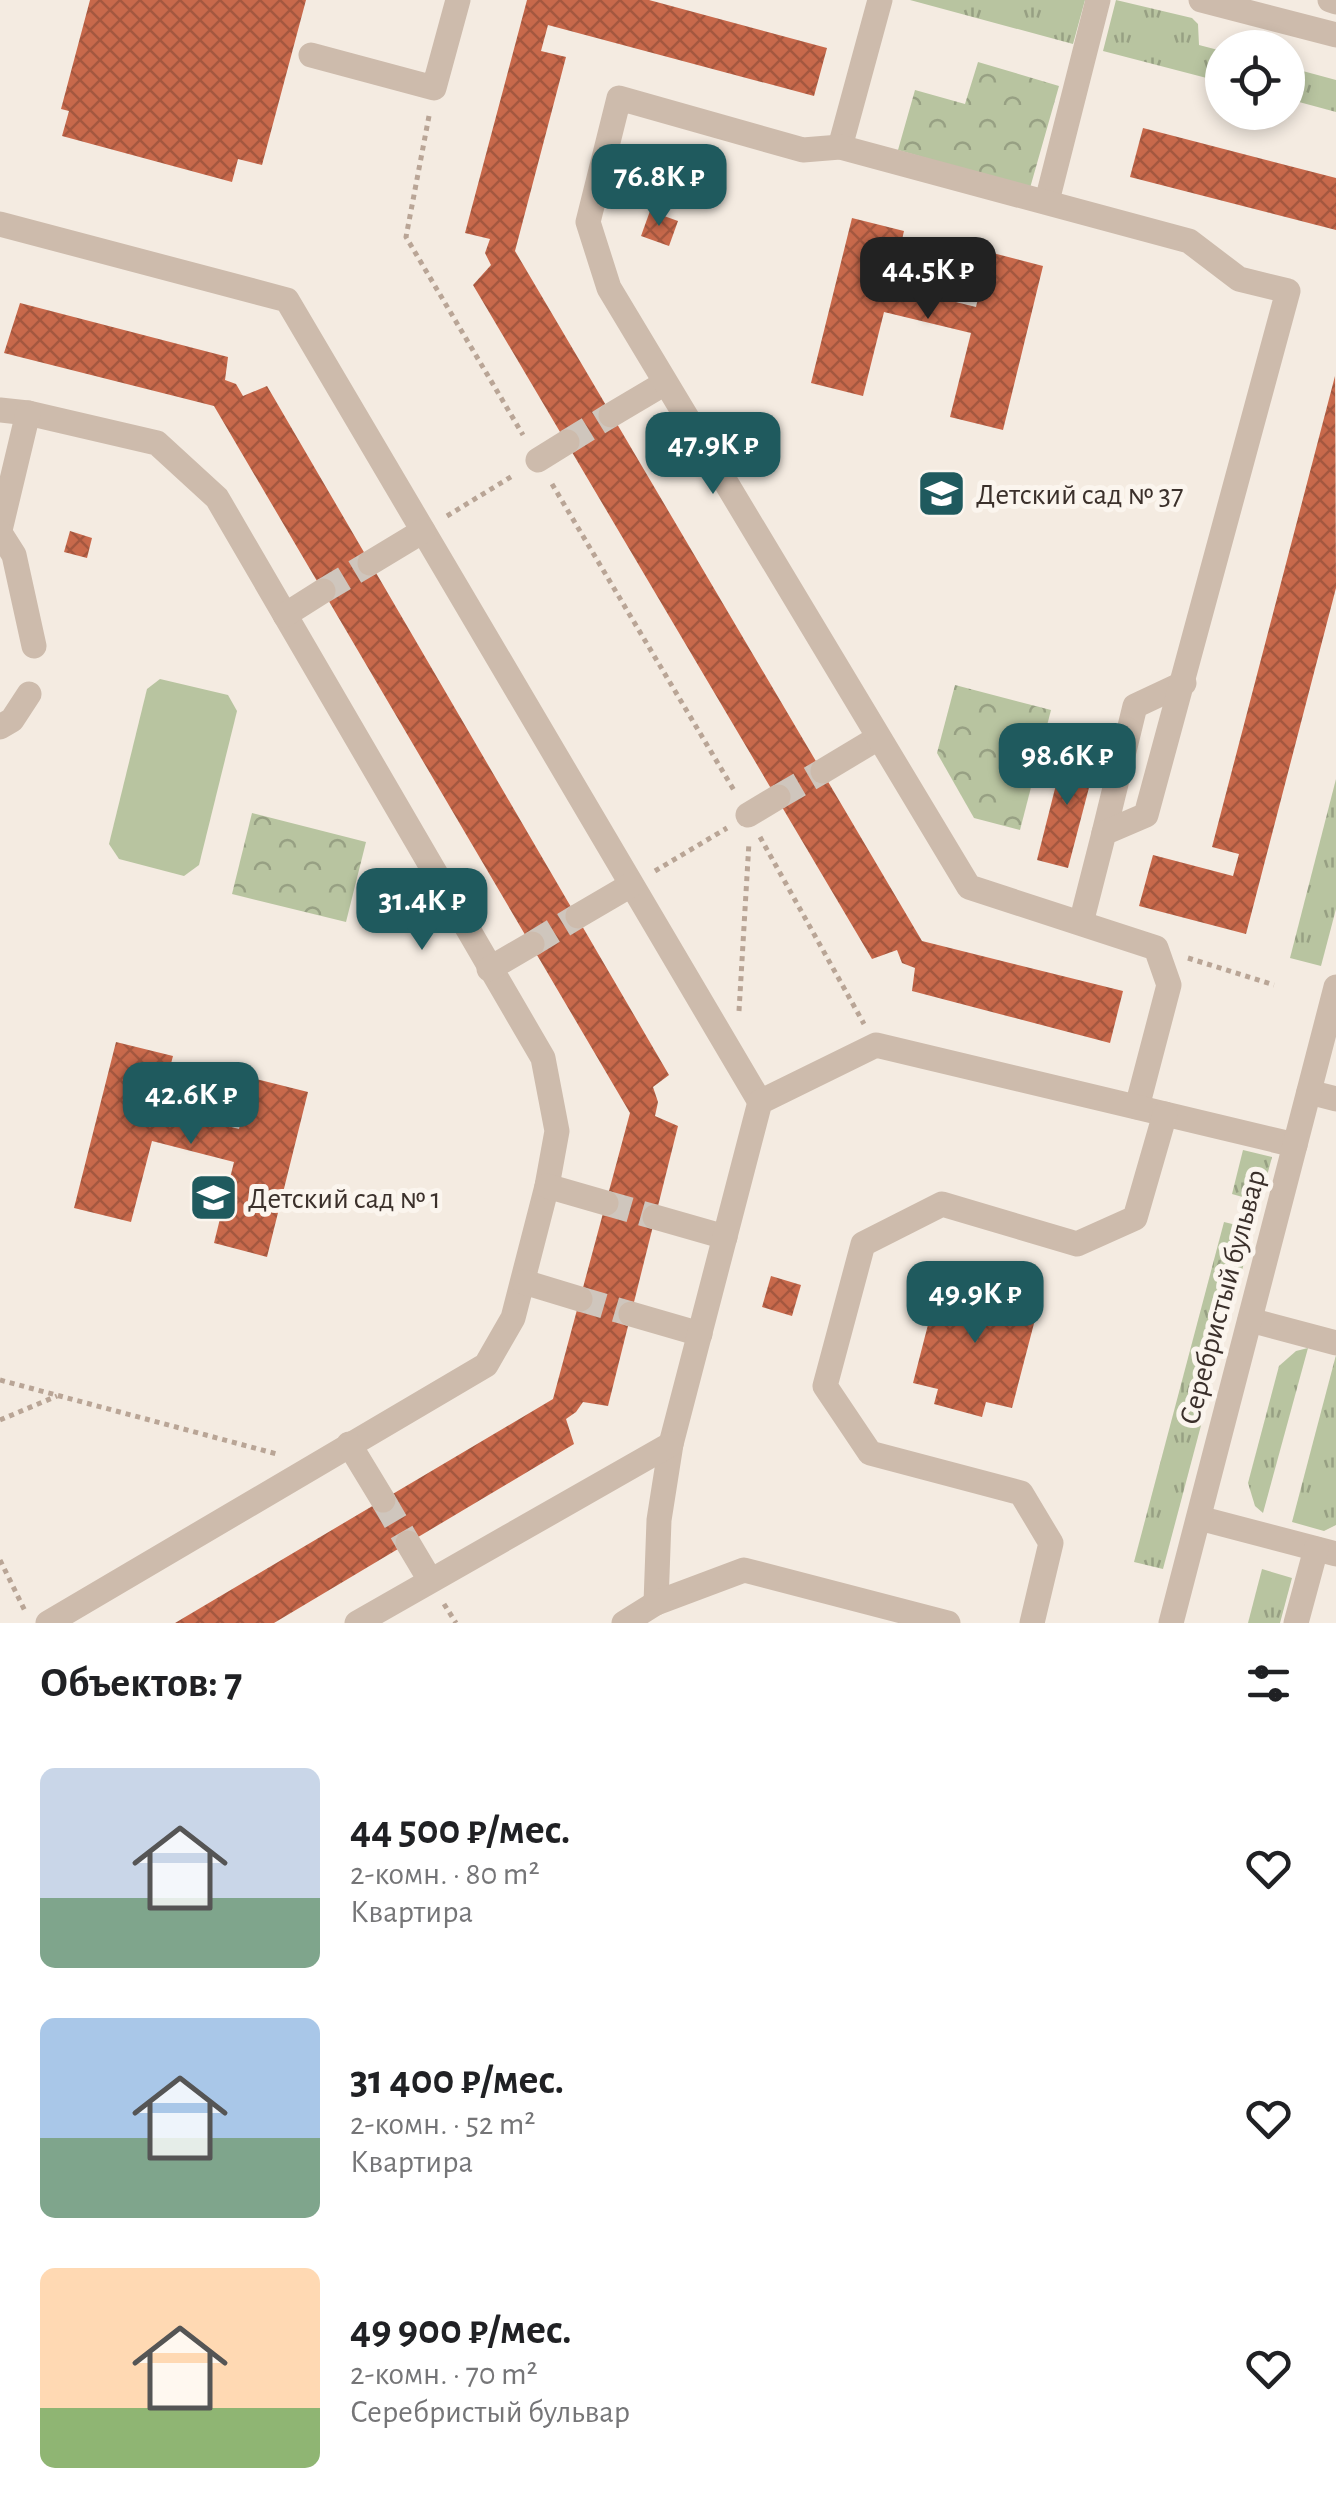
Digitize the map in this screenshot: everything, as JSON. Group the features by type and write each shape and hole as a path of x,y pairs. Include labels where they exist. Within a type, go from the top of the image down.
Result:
{"street":[{"path":"311,55 434,88 458,0"},
{"path":"840,147 880,0"},
{"path":"1047,201 1098,0"},
{"path":"1201,0 1336,35"},
{"path":"1104,833 1146,815 1288,291 1240,279 1189,242 1047,201 840,147 803,150 619,98 588,222 608,288 969,887 1156,948 1170,985 1137,1107"},
{"path":"0,224 287,300 760,1102 671,1444 659,1520 656,1603"},
{"path":"611,415 665,383"},
{"path":"0,410 156,443 216,498 543,1058 556,1131 524,1282 513,1318 486,1365 48,1623"},
{"path":"28,413 0,531 14,555 34,646"},
{"path":"538,460 567,442"},
{"path":"370,563 423,531"},
{"path":"284,615 324,591"},
{"path":"1080,923 1135,706 1184,683"},
{"path":"0,727 12,720 30,694"},
{"path":"823,771 878,738"},
{"path":"748,815 778,797"},
{"path":"578,916 631,885"},
{"path":"489,969 532,944"},
{"name":"Серебристый бульвар","path":"1172,1623 1336,987"},
{"path":"760,1102 876,1045 1295,1145"},
{"path":"1309,1092 1336,1099"},
{"path":"1032,1623 1051,1543 1021,1493 870,1453 824,1386 863,1244 942,1204 1078,1244 1135,1218 1165,1114"},
{"path":"547,1186 606,1203"},
{"path":"656,1217 725,1237"},
{"path":"524,1282 580,1299"},
{"path":"631,1314 700,1334"},
{"path":"1250,1320 1336,1343"},
{"path":"349,1444 383,1500"},
{"path":"357,1623 671,1444"},
{"path":"1198,1518 1326,1551 1296,1623"},
{"path":"408,1543 430,1580"},
{"path":"624,1623 656,1603 744,1570 948,1623"}],"path":[{"path":"434,88 406,237 748,815 876,1045"},
{"path":"423,531 538,460"},
{"path":"631,885 748,815"},
{"path":"736,1063 750,862 748,815"},
{"path":"1156,948 1274,985"},
{"path":"0,1380 315,1464"},
{"path":"0,1420 60,1396"},
{"path":"0,1560 32,1623"}],"green space":[{"path":"910,0 1085,0 1073,44"},
{"path":"1116,0 1192,18 1198,24 1199,45 1205,47 1205,78 1103,51"},
{"path":"978,62 1059,86 1030,188 898,150 915,90 965,104"},
{"path":"1305,72 1336,80 1336,112 1305,104"},
{"path":"160,679 228,695 237,711 199,865 184,876 119,859 109,844 147,689"},
{"path":"955,685 1051,710 1020,830 974,818 937,753"},
{"path":"1336,779 1336,909 1321,966 1290,958"},
{"path":"252,813 366,842 346,922 232,894"},
{"path":"1243,1150 1272,1157 1260,1202 1232,1194"},
{"path":"1224,1222 1253,1229 1163,1569 1134,1562"},
{"path":"1308,1348 1263,1513 1255,1506 1248,1483 1279,1366 1296,1351"},
{"path":"1336,1355 1336,1525 1324,1531 1292,1522"},
{"path":"1262,1569 1292,1578 1280,1623 1248,1623"}],"building":[{"path":"90,0 306,0 262,165 238,159 232,182 62,136 69,111 61,109"},
{"path":"527,0 649,0 827,48 814,96 548,25 541,51 566,57 515,251 922,941 1123,991 1110,1043 912,991 915,968 902,963 897,950 872,959 473,285 491,265 485,253 490,239 465,233"},
{"path":"1143,128 1336,178 1336,230 1130,177"},
{"path":"650,211 678,221 669,246 641,236"},
{"path":"852,218 904,231 891,286 976,307 989,252 1043,266 1003,430 950,417 971,333 884,312 863,396 811,383"},
{"path":"20,303 228,357 225,380 236,384 243,396 267,386 669,1075 653,1087 658,1102 655,1116 678,1126 608,1406 583,1402 566,1419 574,1444 274,1623 175,1623 553,1399 630,1113 214,406 4,353"},
{"path":"1335,376 1336,588 1246,934 1139,906 1153,855 1233,876 1239,854 1212,847"},
{"path":"70,531 92,538 87,558 64,552"},
{"path":"1065,749 1097,757 1068,868 1037,860"},
{"path":"116,1042 173,1056 159,1109 239,1129 252,1078 308,1092 267,1257 214,1243 234,1162 152,1141 131,1222 74,1208"},
{"path":"771,1276 801,1285 792,1316 762,1307"},
{"path":"968,1276 1016,1289 1013,1302 1038,1308 1012,1408 986,1402 982,1417 934,1404 938,1389 913,1383 939,1282 965,1289"}],"tunnel":[{"path":"567,442 611,415"},
{"path":"323,591 370,563"},
{"path":"778,797 823,771"},
{"path":"532,944 578,916"},
{"path":"606,1203 655,1217"},
{"path":"580,1299 631,1314"},
{"path":"383,1500 408,1543"}],"place":[{"name":"Детский сад № 37","path":"941,494"},
{"name":"Детский сад № 1","path":"213,1198"}]}
